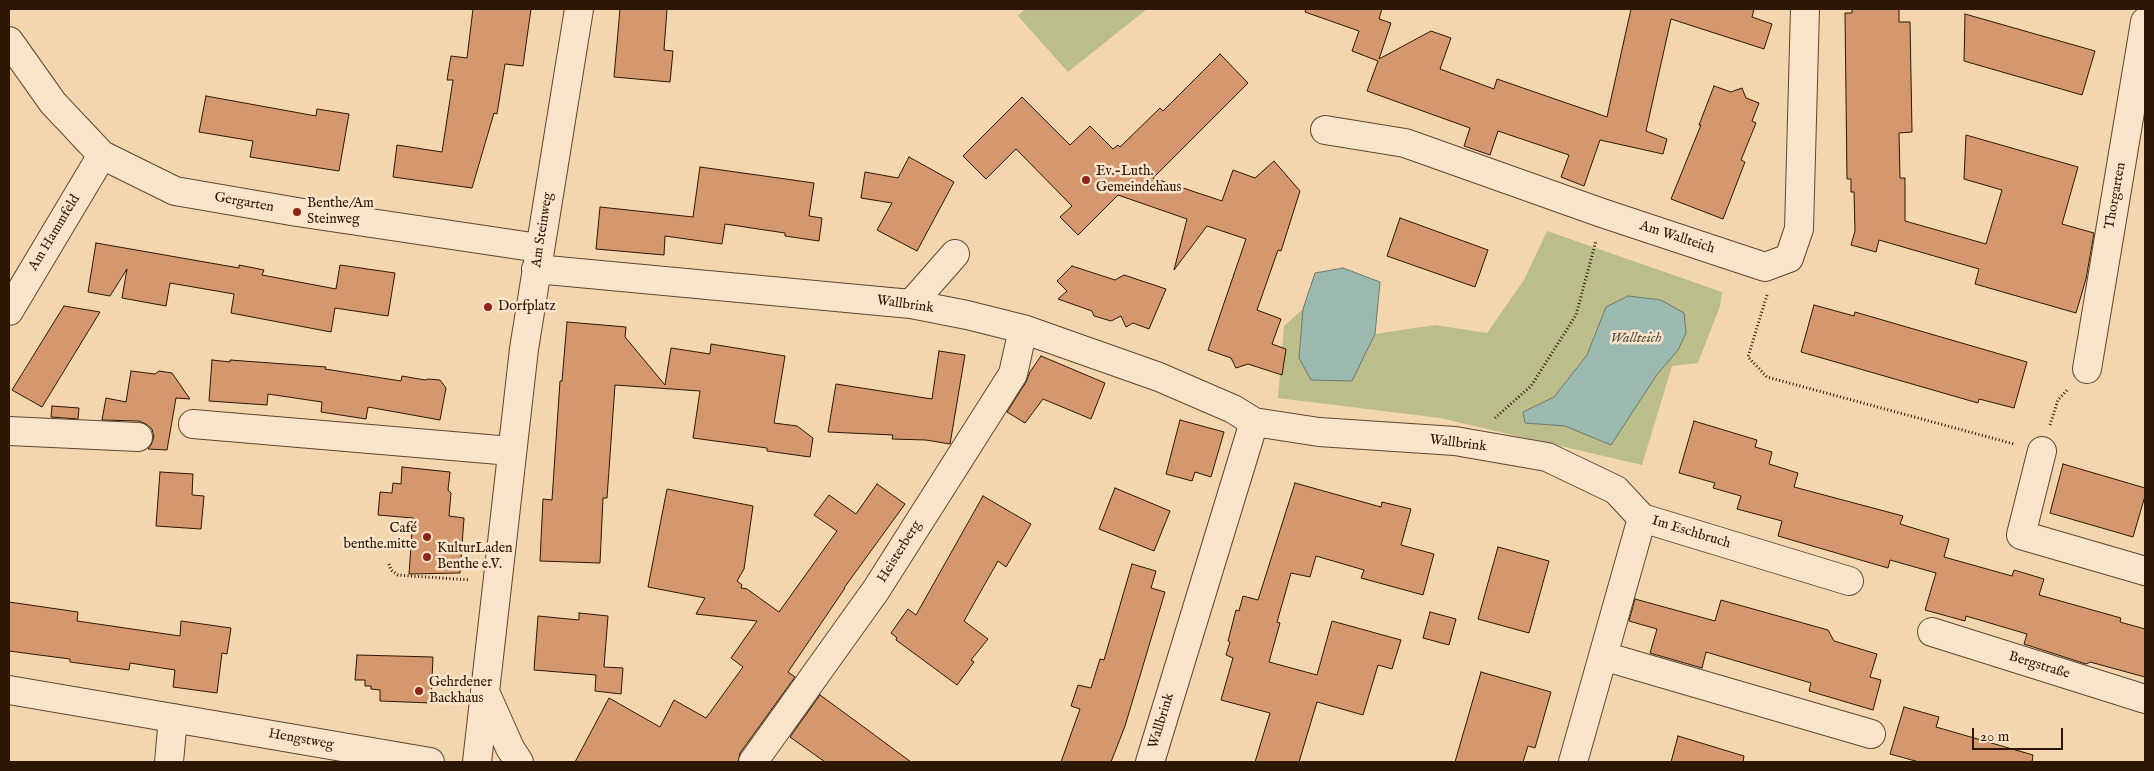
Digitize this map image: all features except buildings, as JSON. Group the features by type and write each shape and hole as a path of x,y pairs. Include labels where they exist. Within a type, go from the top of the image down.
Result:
{"street":[{"name":"Am Steinweg","path":"477,762 486,694 511,451 538,259 579,9"},
{"name":"Am Wallteich","path":"1325,130 1404,144 1602,214 1765,267 1789,258 1799,229 1805,9"},
{"name":"Thorgarten","path":"2087,369 2145,22"},
{"name":"Gergarten","path":"9,41 52,103 102,155 175,191 297,212 538,259"},
{"name":"Am Hammfeld","path":"9,311 102,155"},
{"path":"911,304 955,254"},
{"name":"Wallbrink","path":"538,259 911,304 1023,329 1159,377 1233,409 1254,422 1319,432 1466,444 1547,457 1616,490 1642,518"},
{"name":"Heisterberg","path":"753,762 876,590 1013,374 1023,329"},
{"name":"Wallbrink","path":"1150,762 1254,422"},
{"path":"193,424 511,451"},
{"path":"9,431 138,437"},
{"path":"2042,452 2021,535 2145,571"},
{"name":"Im Eschbruch","path":"1573,762 1642,518 1849,581"},
{"name":"Bergstraße","path":"1932,632 2145,699"},
{"path":"1603,656 1871,734"},
{"name":"Hengstweg","path":"9,690 430,762"},
{"path":"486,694 510,748 519,762"},
{"path":"169,762 173,718"}],"path":[{"path":"1466,444 1531,386 1566,331 1576,315 1597,238"},
{"path":"1767,294 1748,357 1767,377 2042,452 2058,400 2087,369"},
{"path":"389,564 391,570 398,575 475,580"}],"green space":[{"path":"1025,9 1147,9 1068,72 1018,16"},
{"path":"1547,231 1722,292 1720,306 1698,363 1672,366 1642,465 1440,418 1278,398 1284,326 1303,309 1299,358 1351,381 1375,334 1435,325 1487,333 1524,280","holes":["1628,296 1661,300 1678,350 1656,376 1611,444 1565,426 1525,423 1523,412 1554,397 1587,355 1606,307"]}],"water":[{"path":"1343,268 1380,282 1375,334 1352,381 1311,380 1299,358 1303,309 1315,273"},
{"name":"Wallteich","path":"1628,296 1661,300 1684,313 1686,333 1678,350 1656,376 1611,445 1565,426 1525,423 1523,412 1554,397 1587,355 1606,307"}],"place":[{"name":"Ev.-Luth. Gemeindehaus","path":"1086,180"},
{"name":"Benthe/Am Steinweg","path":"297,212"},
{"name":"Dorfplatz","path":"488,307"},
{"name":"Café benthe.mitte","path":"427,537"},
{"name":"KulturLaden Benthe e.V.","path":"427,557"},
{"name":"Gehrdener Backhaus","path":"419,691"}]}
